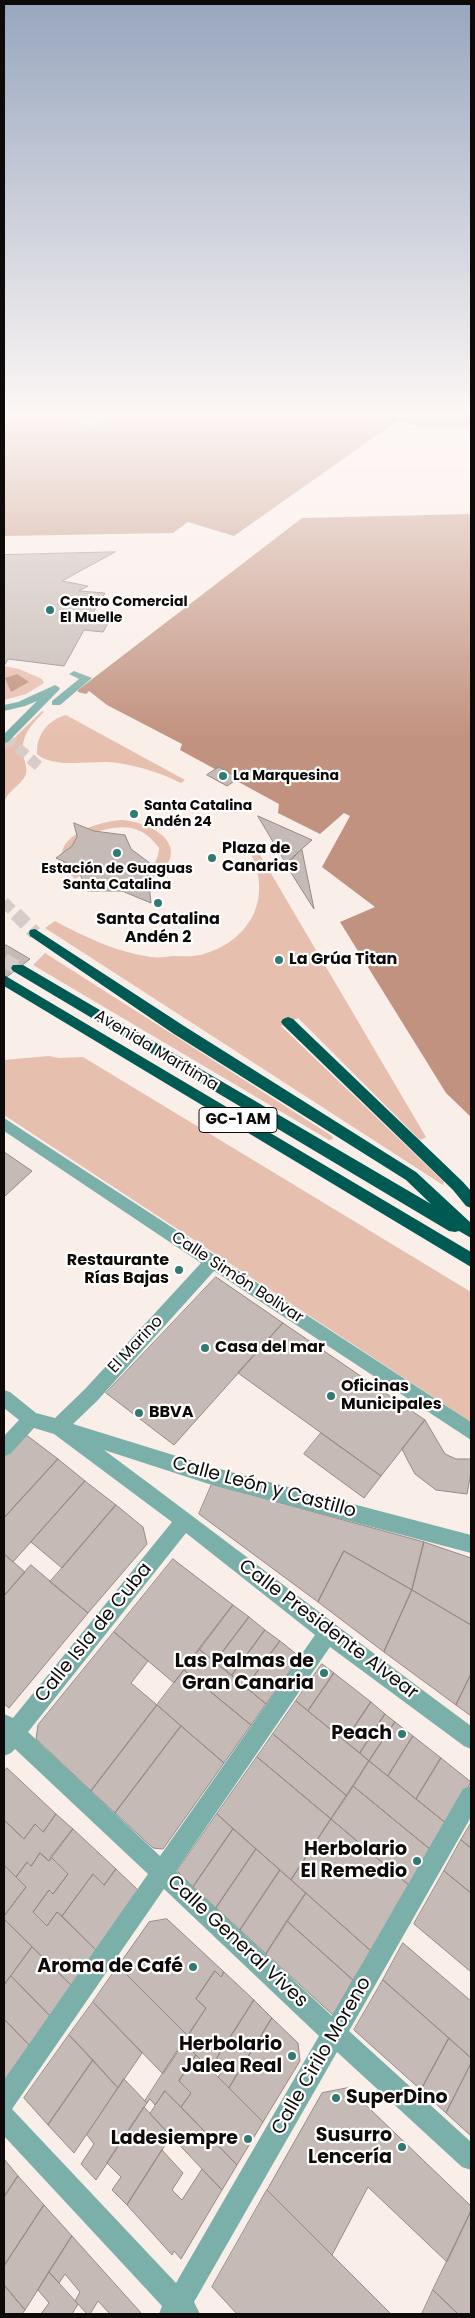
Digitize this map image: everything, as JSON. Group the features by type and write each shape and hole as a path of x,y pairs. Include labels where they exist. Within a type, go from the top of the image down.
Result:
{"highway":[{"path":"35,934 179,1030 411,1176 471,1234"},
{"name":"Avenida Marítima","path":"18,968 471,1234"},
{"name":"Avenida Marítima","path":"4,980 467,1259"},
{"path":"288,1022 458,1186 471,1202"}],"street":[{"path":"56,703 87,678 74,674"},
{"path":"4,708 21,704 55,688"},
{"path":"4,727 24,714 55,688"},
{"path":"4,740 55,688"},
{"name":"Calle Simón Bolivar","path":"4,1124 471,1432"},
{"name":"El Marino","path":"58,1427 91,1395 212,1262"},
{"name":"Calle León y Castillo","path":"4,1398 31,1419 212,1476 471,1544"},
{"path":"4,1448 31,1419"},
{"name":"Calle León y Castillo","path":"58,1427 185,1520"},
{"name":"Calle Presidente Alvear","path":"185,1520 328,1633 471,1739"},
{"name":"Calle Isla de Cuba","path":"7,1734 185,1520"},
{"path":"4,2100 328,1633"},
{"name":"Calle General Vives","path":"7,1734 162,1872 334,2034 471,2158"},
{"name":"Calle Cirilo Moreno","path":"179,2311 334,2034 471,1797"},
{"path":"4,2118 179,2311"}],"shaded area":[{"path":"4,523 186,523 173,533 4,536"},
{"path":"192,523 252,523 234,536"},
{"path":"295,523 471,523 471,1117 446,1093 340,922 375,907 322,867 350,816 344,813 320,834 278,813 279,804 180,750 182,744 107,705 89,691 86,694 78,692 78,690"},
{"path":"4,666 19,669 42,679 44,683 26,694 4,700"},
{"path":"17,674 29,682 11,692 5,678"},
{"path":"42,711 44,712 32,725 24,740 23,755 26,775 4,802 4,748"},
{"path":"66,715 185,780 181,783 150,770 117,763 64,763 44,759 37,754 37,747 44,729 60,717"},
{"path":"122,820 152,828 163,836 169,844 171,854 168,864 158,874 142,884 129,879 146,871 154,864 159,848 144,833 136,829 118,827 89,834 85,873 75,879 65,866 62,855 65,845 83,830 96,825"},
{"path":"256,848 426,1137 420,1140 298,1018 281,1026 444,1182 443,1185 45,928 55,921 78,933 125,952 151,957 197,956 218,949 233,940 245,928 253,915 258,900 259,884 256,867 249,850"},
{"path":"45,953 332,1136 333,1139 329,1140 33,965"},
{"path":"49,1056 59,1058 83,1057 471,1292 471,1422 4,1115 4,1060"}],"building":[{"name":"Centro Comercial El Muelle","path":"115,552 62,581 88,586 79,591 105,593 90,618 110,620 103,632 84,630 64,666 8,659 4,666 4,555"},
{"name":"La Marquesina","path":"219,767 239,778 227,786 207,775"},
{"path":"258,816 312,840 286,863"},
{"path":"74,823 94,831 125,835 131,849 151,864 148,875 151,903 122,891 87,891 80,874 71,865 56,858 72,846 77,837"},
{"path":"302,850 314,909 286,865"},
{"path":"6,945 30,959 4,979 4,947"},
{"path":"4,1152 32,1171 5,1196 4,1195"},
{"name":"Casa del mar","path":"216,1277 283,1323 174,1445 106,1393"},
{"name":"Oficinas Municipales","path":"283,1323 425,1420 381,1476 238,1373"},
{"path":"425,1420 445,1454 456,1459 471,1459 467,1494 436,1490 415,1474 402,1449"},
{"path":"321,1433 381,1476 364,1498 304,1454"},
{"path":"25,1434 58,1459 4,1518 4,1457"},
{"path":"58,1459 85,1481 13,1562 4,1554 4,1518"},
{"path":"85,1481 116,1505 62,1568 31,1542"},
{"path":"212,1484 424,1542 412,1590 344,1551 318,1602 199,1514"},
{"path":"116,1505 143,1527 147,1544 88,1613 50,1582"},
{"path":"424,1542 471,1558 471,1625 412,1590"},
{"path":"344,1551 412,1590 384,1652 318,1602"},
{"path":"4,1554 25,1572 4,1596"},
{"path":"173,1559 233,1605 174,1683 114,1632"},
{"path":"31,1565 88,1613 9,1708 4,1704 4,1596"},
{"path":"412,1590 471,1625 471,1674 456,1705 384,1652"},
{"path":"233,1605 249,1617 215,1662 199,1649"},
{"path":"249,1617 265,1630 232,1675 215,1662"},
{"path":"265,1630 280,1641 246,1687 232,1675"},
{"path":"114,1632 148,1661 131,1683 157,1705 91,1791 36,1739 38,1725"},
{"path":"280,1641 300,1657 266,1704 246,1687"},
{"path":"199,1649 266,1704 251,1725 184,1670"},
{"path":"322,1664 334,1673 308,1711 296,1701"},
{"path":"184,1670 251,1725 224,1763 157,1705"},
{"path":"334,1673 371,1702 345,1741 308,1711"},
{"path":"471,1674 471,1716 456,1705"},
{"path":"296,1701 369,1761 347,1796 273,1734"},
{"path":"371,1702 385,1714 360,1753 345,1741"},
{"path":"157,1705 181,1726 115,1813 91,1791"},
{"path":"385,1714 395,1722 369,1761 360,1753"},
{"path":"395,1722 413,1736 388,1776 369,1761"},
{"path":"181,1726 224,1763 163,1849 153,1848 115,1813"},
{"path":"273,1734 347,1796 331,1819 257,1757"},
{"path":"413,1736 441,1758 416,1799 388,1776"},
{"path":"257,1757 331,1819 291,1880 217,1814"},
{"path":"441,1758 471,1782 447,1824 416,1799"},
{"path":"369,1761 447,1824 431,1850 353,1786"},
{"path":"7,1768 56,1814 43,1832 35,1824 24,1839 4,1820 4,1773"},
{"path":"353,1786 431,1850 410,1886 331,1819"},
{"path":"56,1814 73,1829 49,1861 40,1853 31,1866 27,1862 16,1877 4,1865 4,1820 24,1839 35,1824 43,1832"},
{"path":"217,1814 233,1829 193,1887 177,1871"},
{"path":"331,1819 410,1886 371,1951 291,1880"},
{"path":"471,1823 471,1848 461,1840"},
{"path":"73,1829 116,1869 104,1885 93,1874 62,1916 57,1912 47,1926 33,1912 49,1890 53,1894 68,1874 51,1857"},
{"path":"233,1829 256,1849 216,1908 193,1887"},
{"path":"461,1840 471,1848 471,1893 444,1871"},
{"path":"256,1849 280,1870 240,1930 216,1908"},
{"path":"40,1853 49,1861 51,1857 68,1874 53,1894 49,1890 33,1912 47,1926 57,1912 98,1952 73,1987 4,1919 4,1916 26,1887 16,1877 27,1862 31,1866"},
{"path":"4,1865 26,1887 4,1916"},
{"path":"116,1869 140,1892 98,1952 62,1916 93,1874 104,1885"},
{"path":"280,1870 306,1893 266,1954 240,1930"},
{"path":"444,1871 471,1893 471,1972 414,1924"},
{"path":"306,1893 371,1951 353,1980 287,1921"},
{"path":"4,1919 32,1947 4,1985"},
{"path":"167,1919 224,1972 221,1977 215,1971 196,1999 206,2008 188,2036 118,1966 149,1922"},
{"path":"287,1921 353,1980 333,2015 266,1954"},
{"path":"403,1943 471,2001 471,2058 383,1980"},
{"path":"32,1947 73,1987 52,2018 11,1976"},
{"path":"118,1966 188,2036 163,2074 93,2002"},
{"path":"215,1971 221,1977 224,1972 254,2000 210,2069 183,2042 206,2008 196,1999"},
{"path":"11,1976 52,2018 31,2047 4,2019 4,1985"},
{"path":"383,1980 449,2038 421,2090 354,2030"},
{"path":"254,2000 272,2018 229,2088 218,2077 225,2067 217,2058"},
{"path":"93,2002 142,2053 118,2088 69,2035"},
{"path":"272,2018 298,2043 300,2061 263,2122 229,2088"},
{"path":"4,2019 31,2047 7,2082 4,2079"},
{"path":"69,2035 93,2060 48,2125 24,2098"},
{"path":"449,2038 471,2058 471,2063 446,2113 421,2090"},
{"path":"183,2042 196,2055 179,2081 191,2093 181,2107 165,2091 155,2105 150,2099 147,2103 145,2101"},
{"path":"196,2055 263,2122 237,2165 181,2107 191,2093 179,2081"},
{"path":"93,2060 118,2088 74,2153 48,2125"},
{"path":"471,2064 471,2136 446,2113"},
{"path":"124,2079 147,2103 96,2180 81,2164 94,2144 87,2135"},
{"path":"348,2088 471,2206 471,2211 447,2262 368,2187 332,2255 267,2190 322,2093"},
{"path":"165,2091 237,2165 222,2190 150,2114"},
{"path":"144,2107 171,2136 127,2205 112,2190 121,2177 107,2163"},
{"path":"162,2150 183,2173 172,2190 182,2200 202,2169 222,2190 181,2259 174,2251 172,2255 127,2205"},
{"path":"4,2159 18,2176 4,2197"},
{"path":"18,2176 44,2205 4,2266 4,2197"},
{"path":"267,2190 391,2314 237,2314 212,2287"},
{"path":"44,2205 72,2236 25,2310 4,2285 4,2266"},
{"path":"471,2211 471,2314 458,2314 433,2290"},
{"path":"72,2236 142,2314 110,2314 98,2301 90,2314 87,2314 75,2301 80,2292 65,2274 59,2283 49,2272"},
{"path":"49,2272 78,2304 72,2314 41,2314 49,2303 38,2290"},
{"path":"4,2285 25,2310 22,2314 4,2314"},
{"path":"433,2290 458,2314 422,2314"}],"tunnel":[{"path":"4,739 12,743 42,769"},
{"path":"4,902 35,933"},
{"path":"4,960 18,968"}],"place":[{"name":"Centro Comercial El Muelle","path":"50,610"},
{"name":"La Marquesina","path":"223,776"},
{"name":"Santa Catalina Andén 24","path":"134,814"},
{"name":"Estación de Guaguas Santa Catalina","path":"117,853"},
{"name":"Plaza de Canarias","path":"212,858"},
{"name":"Santa Catalina Andén 2","path":"158,903"},
{"name":"La Grúa Titan","path":"279,960"},
{"name":"Restaurante Rías Bajas","path":"179,1270"},
{"name":"Casa del mar","path":"205,1348"},
{"name":"Oficinas Municipales","path":"331,1396"},
{"name":"BBVA","path":"139,1413"},
{"name":"Las Palmas de Gran Canaria","path":"324,1673"},
{"name":"Peach","path":"402,1734"},
{"name":"Herbolario El Remedio","path":"417,1861"},
{"name":"Aroma de Café","path":"193,1967"},
{"name":"Herbolario Jalea Real","path":"292,2056"},
{"name":"SuperDino","path":"336,2098"},
{"name":"Ladesiempre","path":"248,2139"},
{"name":"Susurro Lencería","path":"402,2147"}]}
